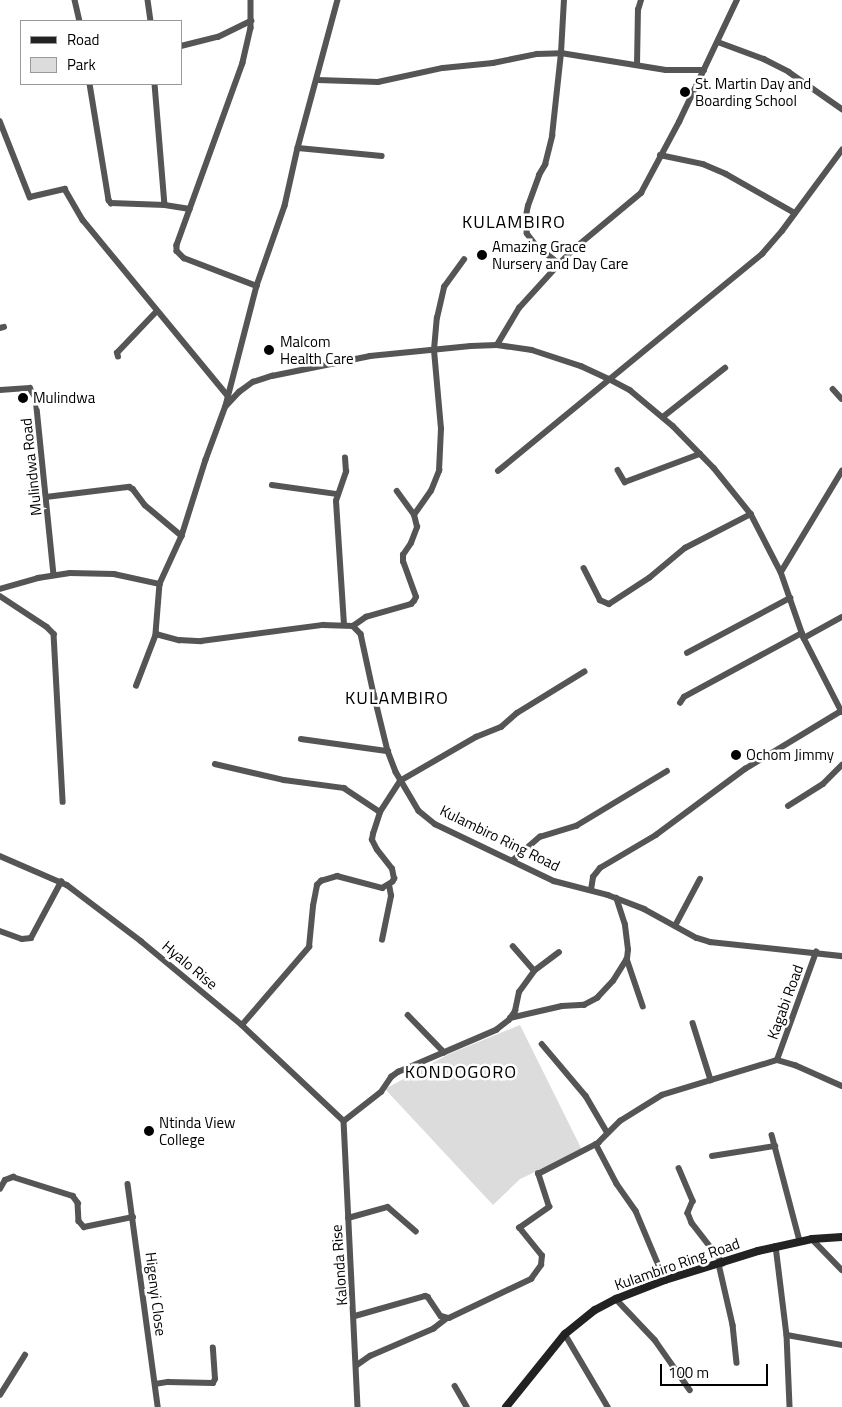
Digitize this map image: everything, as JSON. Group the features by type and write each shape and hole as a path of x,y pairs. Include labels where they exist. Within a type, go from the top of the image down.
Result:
{"street":[{"path":"76,0 80,20"},
{"path":"148,0 150,20"},
{"path":"251,0 250,36 243,63 177,245 180,255 198,265 257,286"},
{"path":"136,686 156,634 160,584 182,536 206,460 226,406 257,286 285,206 298,148 318,80 338,0"},
{"path":"559,264 536,246 528,234 525,221 539,175 545,165 552,136 562,53 564,0"},
{"path":"637,65 638,10 641,0"},
{"path":"496,345 519,308 559,264 575,248 638,197 704,70 737,0"},
{"path":"182,46 218,37 251,21"},
{"path":"718,42 764,59 789,72 842,109"},
{"path":"318,80 378,82 443,68 493,63 537,54 562,53 666,70 704,70"},
{"path":"90,85 109,200 115,205 165,205 190,209"},
{"path":"155,85 165,205"},
{"path":"0,121 30,197 65,189 83,220 121,265 156,312 228,396"},
{"path":"298,148 382,156"},
{"path":"498,471 755,260 782,231 842,150"},
{"path":"660,155 703,164 726,174 795,213"},
{"path":"414,515 431,491 440,463 441,429 434,350 437,318 444,287 464,259"},
{"path":"118,357 117,353 156,312"},
{"path":"226,406 246,387 272,376 370,356 496,345 519,347 555,357 609,379 630,390 663,417 700,454 751,514 781,572 803,635 842,711 745,770 656,835 600,868 593,877 591,890"},
{"path":"663,417 725,368"},
{"name":"Mulindwa Road","path":"0,390 30,388 34,391 39,416 54,575"},
{"path":"833,389 842,398"},
{"path":"618,470 626,482 700,454"},
{"path":"344,625 337,494 346,472 345,458"},
{"path":"781,572 842,471"},
{"path":"272,485 337,494"},
{"path":"46,498 129,487 133,489 145,505 182,536"},
{"path":"156,634 179,640 201,641 323,625 353,626 366,617 411,604 416,597 403,562 403,555 412,543 417,527 414,515 397,492"},
{"path":"584,568 600,600 609,604 649,578 685,548 751,514"},
{"path":"0,589 54,575 104,574 160,584"},
{"path":"0,596 47,627 54,634 56,642 56,697 63,802"},
{"path":"687,653 790,598"},
{"path":"680,703 684,697 803,635 842,617"},
{"name":"Kulambiro Ring Road","path":"353,626 361,634 388,751 400,781 419,811 435,824 554,881 616,898 659,915 675,926 710,942 842,956"},
{"path":"242,1025 309,947 311,942 313,906 317,885 321,881 337,876 382,888 389,885 394,879 392,869 377,850 372,840 380,812 400,781 476,737 501,727 517,714 584,672"},
{"path":"302,739 388,751"},
{"path":"215,764 284,780 344,788 380,812"},
{"path":"788,806 823,784 842,765"},
{"path":"512,861 540,837 576,826 667,771"},
{"name":"Hyalo Rise","path":"0,856 62,882 141,941 242,1025 344,1121"},
{"path":"675,926 700,879"},
{"path":"0,931 22,939 31,938 62,882"},
{"path":"382,940 391,896 389,885"},
{"path":"616,898 626,931 627,959 643,1006"},
{"path":"513,947 534,971"},
{"path":"344,1121 380,1092 391,1077 496,1030 515,1011 519,992 534,971 559,952"},
{"name":"Kagabi Road","path":"777,1060 816,952"},
{"path":"510,1018 562,1006 584,1005 592,1002 613,981 627,959"},
{"path":"408,1015 444,1052"},
{"path":"693,1023 711,1080"},
{"path":"542,1044 586,1096 607,1132"},
{"path":"357,1365 370,1356 433,1329 446,1319 525,1283 534,1276 541,1266 542,1256 519,1228 548,1207 538,1174 596,1144 620,1121 662,1095 777,1060 795,1065 842,1086"},
{"name":"Kalonda Rise","path":"344,1121 358,1407"},
{"path":"772,1135 800,1242"},
{"path":"596,1144 617,1184 636,1211 665,1280"},
{"path":"712,1156 774,1146"},
{"path":"679,1168 693,1201 688,1213 692,1223 721,1264 733,1325 738,1363"},
{"path":"0,1189 5,1180 12,1178 73,1196 78,1203 79,1221 84,1227 133,1217"},
{"name":"Higenyi Close","path":"128,1184 158,1407"},
{"path":"348,1218 388,1207 416,1231"},
{"name":"Kulambiro Ring Road","path":"508,1406 539,1363 565,1334 595,1310 616,1299 665,1280 776,1246 812,1239 842,1236"},
{"path":"812,1239 842,1270"},
{"path":"776,1246 787,1335 790,1406 797,1407"},
{"path":"355,1316 424,1296 428,1297 441,1316 446,1319"},
{"path":"616,1299 655,1340 690,1390"},
{"path":"565,1334 608,1407"},
{"path":"787,1335 842,1344"},
{"path":"155,1384 168,1382 213,1384 215,1379 212,1348"},
{"path":"0,1394 25,1355"},
{"path":"455,1386 467,1407"}],"green space":[{"path":"520,1025 582,1150 520,1179 493,1205 385,1089 449,1054"}],"place":[{"name":"St. Martin Day and Boarding School","path":"685,92"},
{"name":"Amazing Grace Nursery and Day Care","path":"482,255"},
{"name":"Malcom Health Care","path":"269,350"},
{"name":"Mulindwa","path":"23,398"},
{"name":"Ochom Jimmy","path":"736,755"},
{"name":"Ntinda View College","path":"149,1131"}],"district":[{"name":"KULAMBIRO","path":"514,222"},
{"name":"KULAMBIRO","path":"397,698"},
{"name":"KONDOGORO","path":"461,1072"}]}
